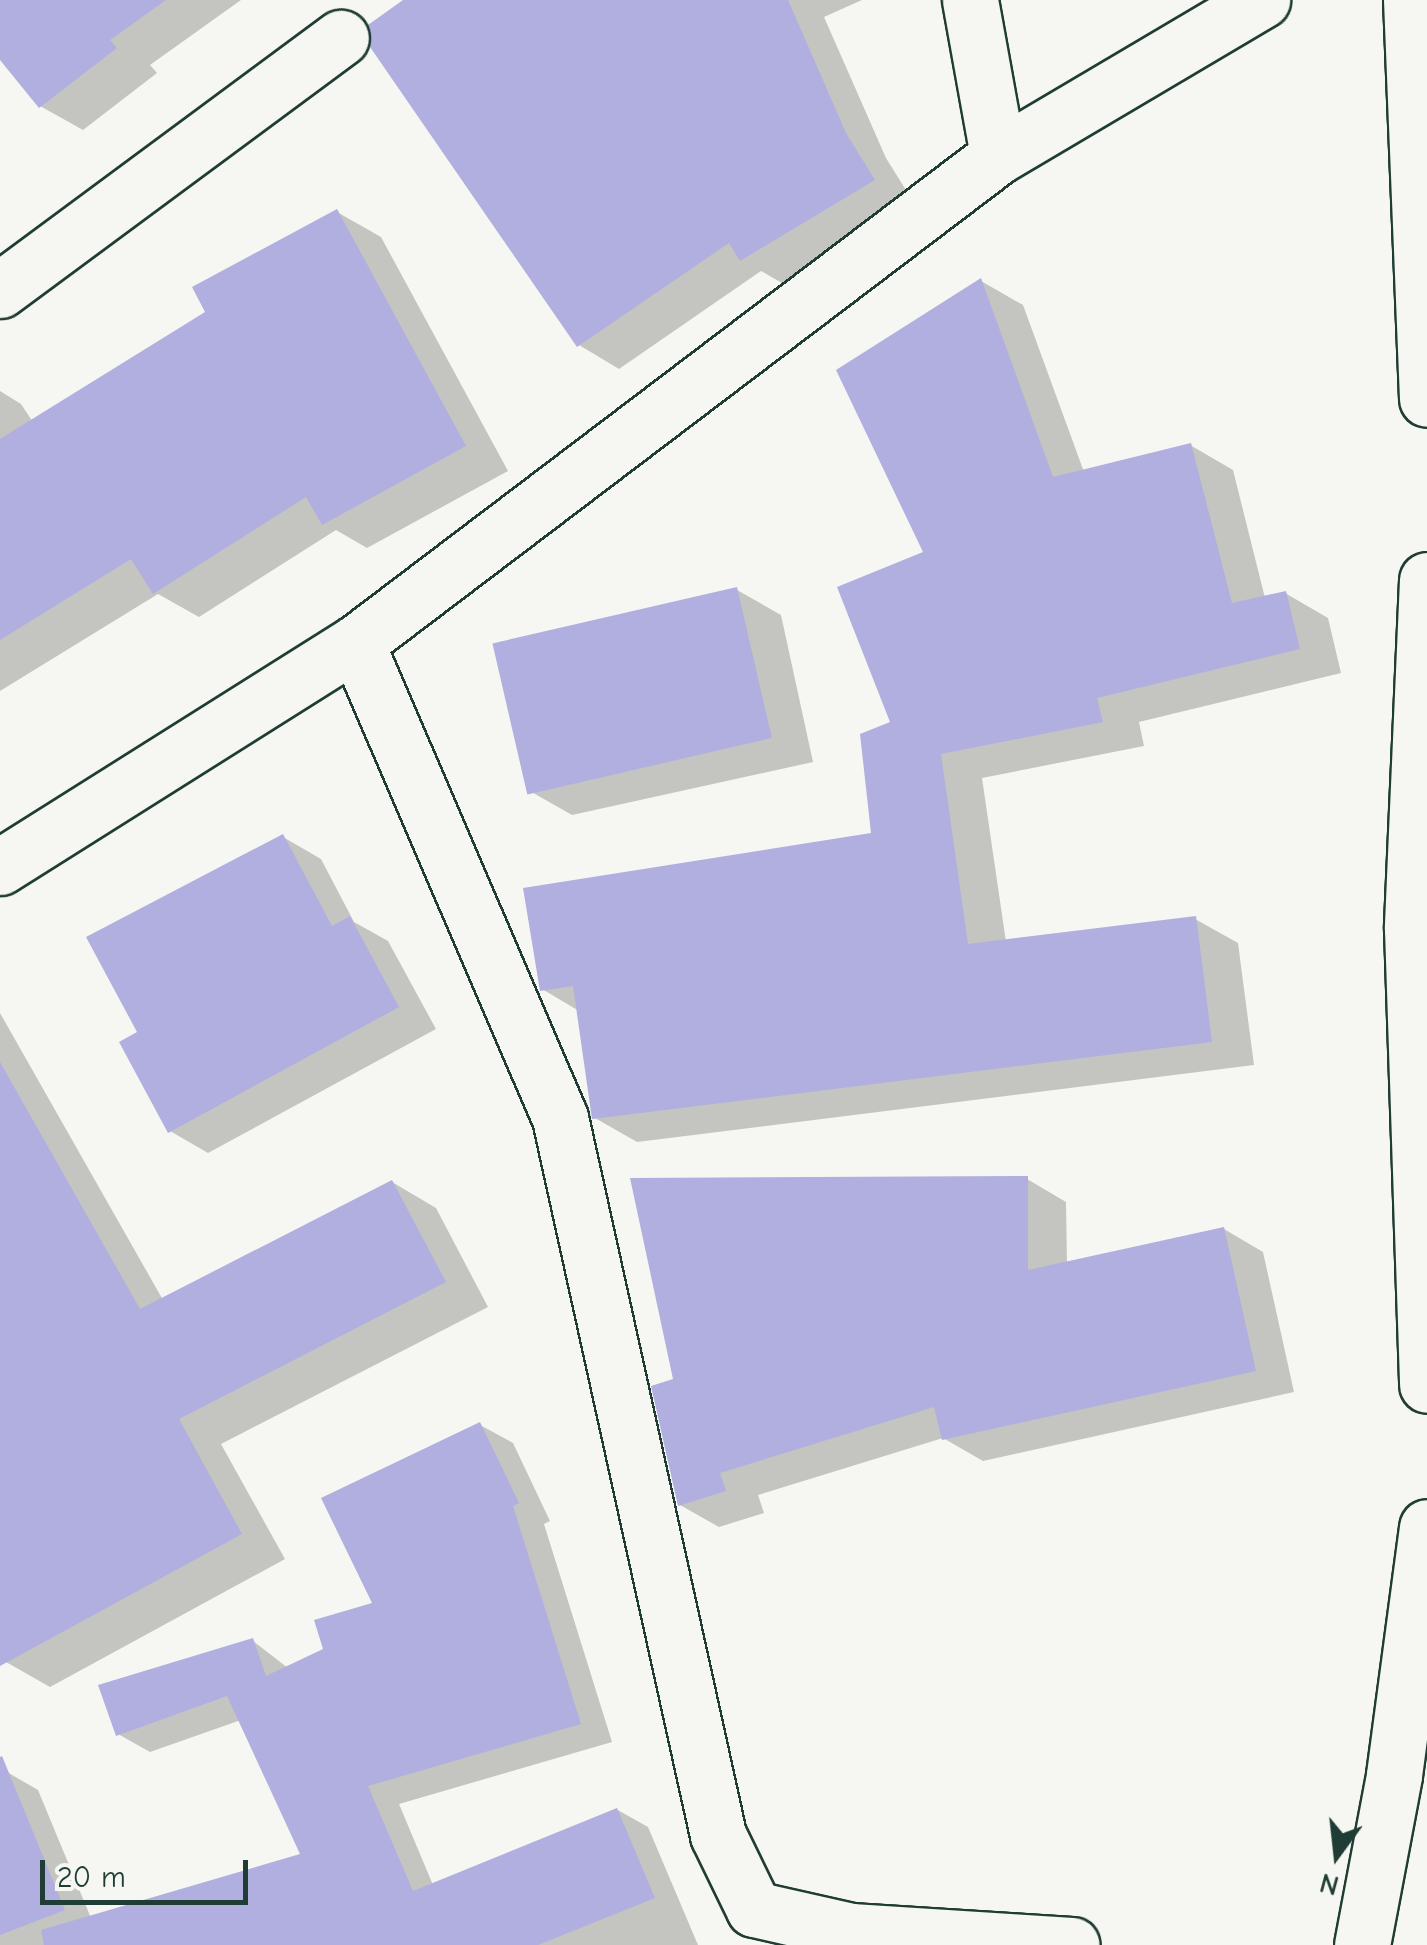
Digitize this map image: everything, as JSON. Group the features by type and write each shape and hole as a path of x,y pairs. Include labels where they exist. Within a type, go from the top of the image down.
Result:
{"street":[{"path":"970,0 998,156"},
{"path":"0,867 356,644 998,156 1262,0"},
{"path":"1412,0 1427,400"},
{"path":"0,290 342,38"},
{"path":"1427,580 1420,929 1427,1385"},
{"path":"356,644 560,1118 718,1835 754,1909 852,1932 1072,1945"},
{"path":"1362,1945 1394,1775 1427,1527"}],"building":[{"path":"0,0 166,0 110,40 117,48 39,108 0,60"},
{"path":"403,0 788,0 846,133 875,180 740,261 729,243 577,347 370,47 368,25"},
{"path":"337,209 466,446 322,525 306,497 153,594 131,559 0,640 0,439 205,312 192,287"},
{"path":"981,278 1053,477 1191,443 1232,603 1286,591 1300,649 1097,698 1103,722 941,754 968,944 1196,916 1212,1042 592,1119 573,986 540,991 523,888 871,833 860,734 890,722 837,587 923,552 836,370"},
{"path":"737,587 772,738 527,794 492,643"},
{"path":"283,834 332,926 350,916 399,1007 168,1133 119,1042 137,1032 86,937"},
{"path":"0,1062 140,1309 392,1180 446,1282 179,1419 242,1534 0,1666"},
{"path":"1028,1176 1028,1270 1224,1227 1256,1371 942,1440 934,1407 720,1473 726,1491 678,1506 651,1386 673,1379 630,1178"},
{"path":"480,1422 519,1503 513,1506 581,1724 368,1786 413,1891 617,1808 655,1898 538,1945 44,1945 41,1930 300,1854 227,1696 116,1736 98,1685 253,1638 266,1676 323,1649 314,1620 372,1603 321,1498"},
{"path":"0,1757 65,1910 0,1935"}]}
